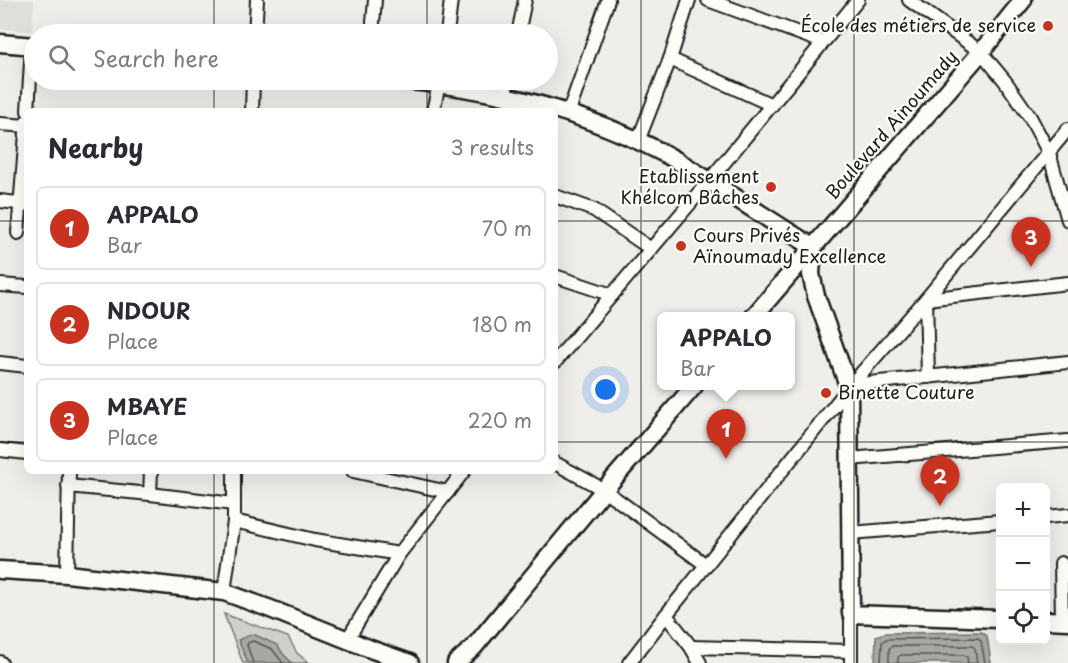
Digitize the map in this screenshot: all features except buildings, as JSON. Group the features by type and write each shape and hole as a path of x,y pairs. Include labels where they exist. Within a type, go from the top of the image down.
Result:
{"street":[{"path":"256,24 257,0"},
{"path":"373,24 375,0"},
{"path":"448,24 452,0"},
{"path":"520,24 525,0"},
{"path":"568,114 608,0"},
{"path":"638,141 670,59 689,0"},
{"path":"708,0 824,42"},
{"path":"558,357 709,181 858,0"},
{"path":"909,0 981,52 1005,81 1030,117 1049,153 1068,220"},
{"name":"Boulevard Ainoumady","path":"757,312 1023,0"},
{"path":"0,43 24,45"},
{"path":"670,59 772,105"},
{"path":"28,108 30,90"},
{"path":"252,108 253,90"},
{"path":"434,108 438,90"},
{"path":"468,90 538,108"},
{"path":"558,112 587,120 638,141 688,166 813,248 812,274 816,296 850,387 851,657 776,649 691,647"},
{"path":"0,124 24,126"},
{"path":"629,663 850,387 1068,129"},
{"path":"18,233 24,184"},
{"path":"558,197 594,210 651,249"},
{"path":"0,201 23,204"},
{"path":"558,277 612,295"},
{"path":"926,298 1068,283"},
{"path":"0,285 24,286"},
{"path":"926,298 928,377"},
{"path":"850,387 1068,362"},
{"path":"0,363 24,366"},
{"path":"463,661 604,490 691,390"},
{"path":"849,459 1068,441"},
{"path":"0,450 24,453"},
{"path":"558,465 604,490 706,565"},
{"path":"67,574 69,474"},
{"path":"150,494 151,474"},
{"path":"224,592 234,521 234,474"},
{"path":"367,474 448,492"},
{"path":"347,640 399,554 462,474"},
{"path":"68,486 234,504"},
{"path":"1050,516 1068,514"},
{"path":"234,521 315,540 399,554"},
{"path":"850,533 996,521"},
{"path":"1058,620 1061,563"},
{"path":"0,570 67,574 224,592 347,640 373,657 410,663"},
{"path":"851,614 996,618"},
{"path":"666,615 691,647 700,663"},
{"path":"776,649 776,663"}],"shaded area":[{"path":"0,0 34,0 32,24 24,24 24,30 0,29"},
{"path":"224,614 288,637 297,653 309,663 243,663"}],"water":[{"path":"982,632 987,636 991,663 875,663 876,636 885,633"},
{"path":"253,634 277,645 292,663 248,663 238,640"}],"place":[{"name":"École des métiers de service","path":"1048,26"},
{"name":"Etablissement Khélcom Bâches","path":"771,187"},
{"name":"Cours Privés Aïnoumady Excellence","path":"681,246"},
{"name":"MBAYE","path":"1031,267"},
{"name":"Binette Couture","path":"826,393"},
{"name":"APPALO","path":"726,459"},
{"name":"NDOUR","path":"940,506"}]}
